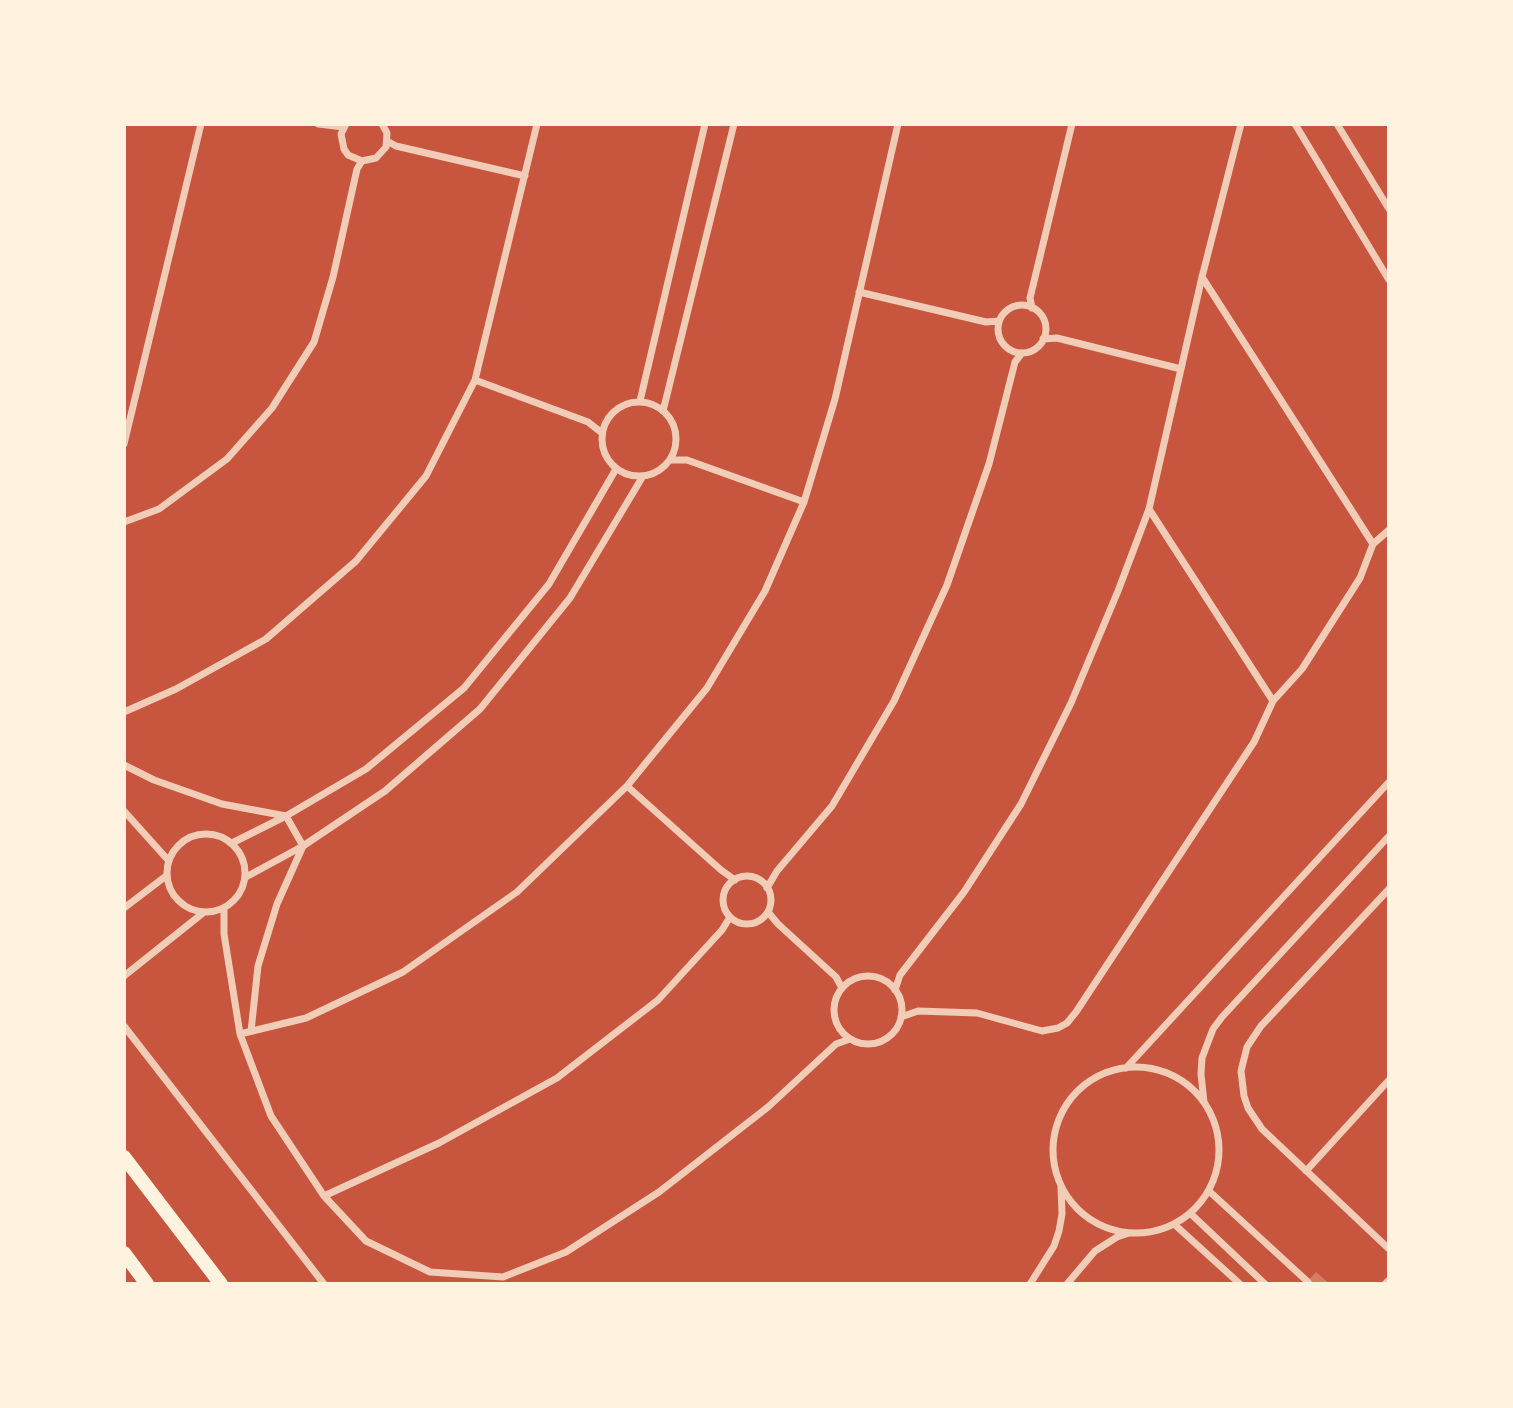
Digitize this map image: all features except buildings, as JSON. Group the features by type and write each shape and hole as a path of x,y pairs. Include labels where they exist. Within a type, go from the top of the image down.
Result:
{"highway":[{"path":"124,1157 221,1284"},
{"path":"124,1253 147,1284"}],"street":[{"path":"124,444 201,124"},
{"path":"318,124 344,129 344,149 359,160 376,158 386,144 387,133 382,124"},
{"path":"124,712 176,689 266,639 356,561 426,476 475,380 537,124"},
{"path":"640,401 705,124"},
{"path":"663,411 734,124"},
{"path":"240,1034 306,1018 403,972 517,892 627,786 707,688 765,591 804,502 835,399 898,124"},
{"path":"1032,308 1030,298 1072,124"},
{"path":"895,990 900,975 964,892 1021,804 1071,703 1118,591 1149,509 1241,124"},
{"path":"1295,124 1389,280"},
{"path":"1337,124 1389,209"},
{"path":"386,144 525,176"},
{"path":"124,522 159,509 227,459 272,408 314,342 333,277 359,160"},
{"path":"1202,277 1373,544"},
{"path":"859,292 986,322 999,321"},
{"path":"1023,306 1030,298"},
{"path":"1032,308 1042,317 1046,330 1043,339 1035,349 1022,353 1012,351 1002,343 999,321 1009,309 1032,308"},
{"path":"986,322 998,331"},
{"path":"1046,330 1057,338"},
{"path":"1043,339 1057,338 1181,369"},
{"path":"1012,351 1015,362"},
{"path":"765,885 832,806 894,701 947,585 989,464 1015,362 1022,353"},
{"path":"475,380 588,422 605,423"},
{"path":"640,401 663,411 675,428 675,449 670,460 654,473 643,476 629,475 616,469 604,453 602,433 611,414 619,407 640,401"},
{"path":"588,422 602,433"},
{"path":"675,449 687,460"},
{"path":"670,460 687,460 804,502"},
{"path":"232,843 286,816 366,769 464,688 549,584 616,469"},
{"path":"246,877 303,846 385,791 480,709 570,598 643,476"},
{"path":"1149,509 1273,701"},
{"path":"901,1017 918,1011 977,1013 1042,1031 1067,1023 1254,742 1273,701 1302,669 1360,578 1373,544 1389,530"},
{"path":"124,765 154,780 222,804 286,816 303,846"},
{"path":"1126,1068 1389,782"},
{"path":"627,786 732,883"},
{"path":"124,811 168,860"},
{"path":"195,835 221,836 232,843 245,864 246,877 235,901 224,909 203,913 177,901 166,876 168,860 174,849 195,835"},
{"path":"1060,1181 1076,1207 1087,1217 1100,1225 1130,1233 1145,1233 1174,1224 1191,1214 1209,1191 1218,1170 1217,1132 1201,1089 1202,1058 1213,1029 1389,836"},
{"path":"152,840 174,849"},
{"path":"251,1031 258,966 277,904 303,846"},
{"path":"124,908 166,876"},
{"path":"744,877 765,885 770,904 765,915 750,924 733,919 723,901 732,883 744,877"},
{"path":"1389,889 1253,1036 1243,1059 1242,1084 1248,1108 1262,1129 1389,1249"},
{"path":"224,909 224,934 240,1034 271,1116 324,1196 366,1241 430,1272 503,1277 566,1252 659,1192 768,1107 836,1044 850,1039"},
{"path":"213,912 224,934"},
{"path":"124,976 203,913"},
{"path":"765,915 844,986"},
{"path":"324,1196 439,1143 557,1078 658,1000 733,919"},
{"path":"886,981 900,975"},
{"path":"862,976 886,981 901,1003 898,1026 886,1039 868,1044 850,1039 841,1032 834,1015 834,1005 844,986 862,976"},
{"path":"901,1003 918,1011"},
{"path":"124,1026 324,1284"},
{"path":"836,1044 841,1032"},
{"path":"1030,1284 1054,1246 1059,1231 1062,1206 1054,1151 1055,1136 1065,1108 1074,1096 1085,1085 1111,1071 1141,1068 1171,1075 1205,1104"},
{"path":"1306,1171 1389,1080"},
{"path":"1209,1191 1308,1282"},
{"path":"1191,1214 1265,1284"},
{"path":"1174,1224 1240,1284"},
{"path":"1067,1284 1095,1251 1130,1233"}]}
